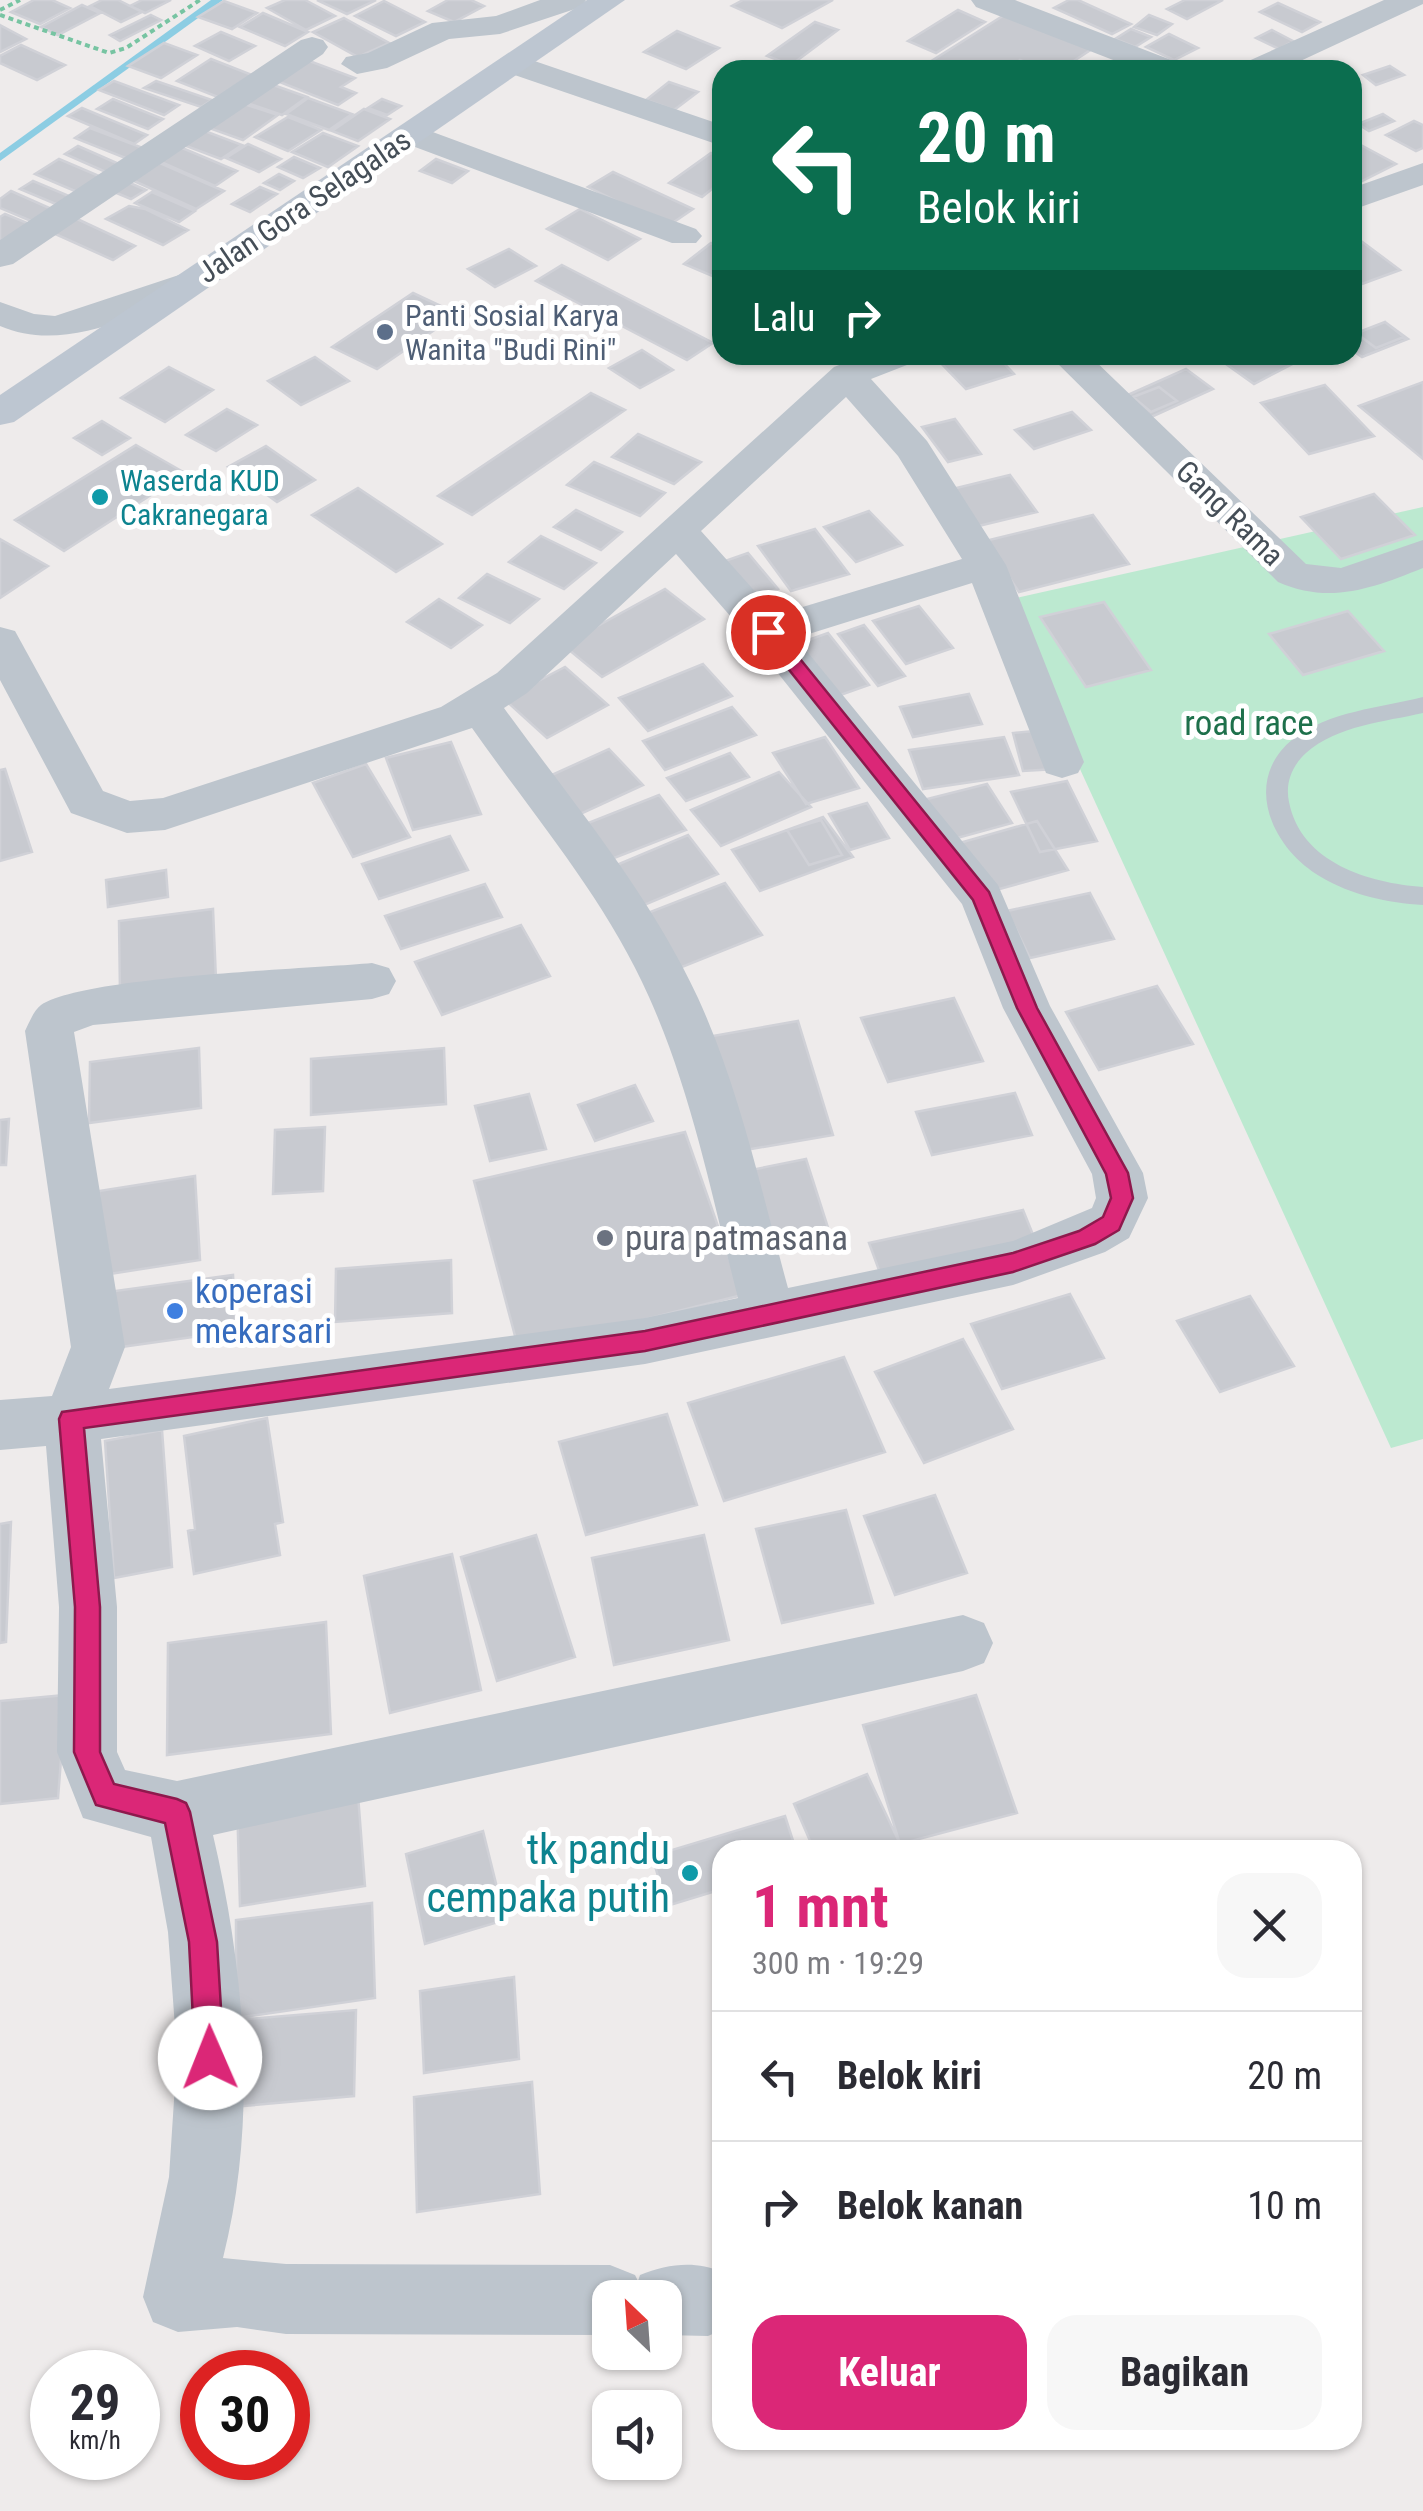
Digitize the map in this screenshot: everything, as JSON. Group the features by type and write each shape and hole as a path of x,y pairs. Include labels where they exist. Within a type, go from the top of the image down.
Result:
{"street":[{"path":"357,64 376,62 442,30 500,25 570,0"},
{"name":"Jalan Gora Selagalas","path":"0,413 608,0"},
{"path":"1278,60 1410,0"},
{"path":"1007,3 1144,60"},
{"path":"0,256 312,47"},
{"path":"514,64 712,133"},
{"path":"410,134 684,236"},
{"path":"1362,199 1423,173"},
{"path":"0,313 28,325 58,326 191,282"},
{"path":"0,641 80,795 104,812 128,817 178,810 430,728 479,706 512,683 847,375 873,365"},
{"name":"Gang Rama","path":"1078,365 1292,573 1310,584 1334,584 1423,553"},
{"path":"847,375 913,449 986,565 1062,762"},
{"path":"0,1424 71,1419 645,1341 1013,1263 1087,1237 1111,1223 1122,1198 1117,1173 1027,1008 982,897 768,632 679,532"},
{"path":"768,632 986,565"},
{"path":"479,706 626,915 672,995 704,1083 769,1316"},
{"path":"372,981 89,1006 50,1026 98,1346 71,1419 88,1607 87,1752 105,1796 177,1812 963,1643"},
{"path":"177,1812 203,1942 210,2027 208,2118 191,2257 178,2297 237,2292 286,2298 592,2300"}],"lane":[{"path":"1423,705 1338,727 1306,741 1284,763 1276,790 1282,820 1316,862 1354,883 1396,894 1423,896"}],"path":[{"path":"0,12 20,0"},
{"path":"0,12 106,53 126,48 200,0"}],"green space":[{"name":"road race","path":"1423,507 1423,1439 1391,1448 1003,601"}],"building":[{"path":"34,0 52,0 70,8 40,24 11,12"},
{"path":"102,0 118,0 142,12 121,22 90,6"},
{"path":"142,0 171,0 145,13 130,6"},
{"path":"285,0 305,0 335,16 306,30 267,8"},
{"path":"317,0 376,0 347,14"},
{"path":"448,0 471,0 484,6 454,22 428,11"},
{"path":"743,0 833,0 782,28 732,6"},
{"path":"1078,0 1131,24 1112,34 1054,8"},
{"path":"1185,0 1223,0 1187,19 1167,9"},
{"path":"224,1 257,13 232,29 198,17"},
{"path":"384,1 425,22 396,36 355,16"},
{"path":"1278,3 1320,22 1302,32 1260,12"},
{"path":"82,5 100,13 58,35 41,27"},
{"path":"958,10 985,22 936,53 908,41"},
{"path":"263,13 308,32 285,46 240,27"},
{"path":"1006,14 1092,49 1075,60 933,60"},
{"path":"151,15 161,20 120,41 110,35"},
{"path":"1149,15 1172,24 1157,35 1134,27"},
{"path":"344,18 389,43 358,57 313,32"},
{"path":"815,22 838,30 798,60 767,56"},
{"path":"0,25 26,39 0,52"},
{"path":"1131,29 1151,37 1135,47 1115,39"},
{"path":"1272,30 1293,41 1279,49 1256,38"},
{"path":"677,31 719,48 686,69 644,52"},
{"path":"221,32 255,46 229,61 195,46"},
{"path":"1169,34 1198,48 1174,60 1146,47"},
{"path":"164,43 197,55 161,78 128,66"},
{"path":"21,45 65,65 37,80 0,63 0,56"},
{"path":"211,59 252,75 218,97 177,81"},
{"path":"304,59 355,78 341,87 356,93 338,105 272,79"},
{"path":"1390,66 1404,75 1376,85 1363,75"},
{"path":"114,81 179,105 164,115 99,90"},
{"path":"156,81 212,100 201,107 144,88"},
{"path":"262,81 307,97 282,115 236,99"},
{"path":"669,82 698,92 674,110 646,100"},
{"path":"308,98 352,114 329,130 286,114"},
{"path":"113,99 163,119 148,129 97,109"},
{"path":"382,99 401,106 387,115 368,108"},
{"path":"244,104 278,115 243,140 209,128"},
{"path":"82,108 147,135 134,144 68,116"},
{"path":"364,109 390,119 358,141 332,131"},
{"path":"1383,114 1394,121 1369,131 1362,122"},
{"path":"288,117 321,130 288,151 255,137"},
{"path":"1414,121 1423,125 1423,148 1416,151 1386,135"},
{"path":"194,127 242,145 221,159 173,141"},
{"path":"90,128 143,148 128,159 75,138"},
{"path":"323,133 358,146 328,167 292,152"},
{"path":"248,144 281,159 259,172 226,158"},
{"path":"175,145 237,171 215,186 152,158"},
{"path":"78,146 128,168 115,176 65,154"},
{"path":"1362,146 1396,164 1362,181"},
{"path":"712,153 712,189 702,197 669,183"},
{"path":"294,157 320,168 303,178 278,167"},
{"path":"59,159 106,179 82,194 35,174"},
{"path":"436,159 468,171 452,183 420,171"},
{"path":"160,163 224,191 196,209 132,180"},
{"path":"613,172 693,209 668,226 588,187"},
{"path":"279,174 294,181 280,190 264,183"},
{"path":"123,180 146,190 131,199 107,189"},
{"path":"33,181 76,199 63,207 20,189"},
{"path":"260,187 277,194 250,212 232,204"},
{"path":"11,191 56,211 36,223 0,208 0,199"},
{"path":"152,192 195,211 179,222 135,203"},
{"path":"129,206 145,209 188,230 163,245 106,219"},
{"path":"580,209 640,239 608,260 547,229"},
{"path":"5,214 32,225 0,241 0,217"},
{"path":"75,218 135,246 113,260 53,233"},
{"path":"1362,242 1400,270 1362,284"},
{"path":"711,243 712,243 712,276 684,264"},
{"path":"509,249 536,266 495,287 468,269"},
{"path":"562,265 712,344 687,360 536,281"},
{"path":"413,293 458,314 377,369 332,347"},
{"path":"1385,322 1404,337 1376,348 1362,338 1362,331"},
{"path":"1385,322 1408,339 1362,357 1362,331"},
{"path":"642,350 673,370 640,388 609,368"},
{"name":"Waserda KUD Cakranegara","path":"315,357 349,381 301,405 268,381"},
{"path":"943,365 1005,365 1014,374 966,389"},
{"path":"1227,365 1291,365 1254,384"},
{"name":"Waserda KUD Cakranegara","path":"169,367 213,390 165,422 121,398"},
{"path":"1186,369 1213,389 1149,418 1123,397"},
{"path":"1423,382 1423,459 1359,406"},
{"path":"1325,385 1374,436 1309,454 1261,403"},
{"path":"1159,387 1177,401 1151,412 1133,397"},
{"path":"591,393 625,410 472,515 438,496"},
{"name":"Waserda KUD Cakranegara","path":"227,409 257,425 216,451 186,435"},
{"path":"1072,412 1091,430 1034,449 1015,430"},
{"path":"955,419 981,454 948,462 922,427"},
{"name":"Waserda KUD Cakranegara","path":"102,421 130,438 102,455 74,438"},
{"path":"638,434 701,462 674,484 612,457"},
{"name":"Waserda KUD Cakranegara","path":"136,445 185,473 64,551 15,520"},
{"name":"Waserda KUD Cakranegara","path":"266,446 315,480 277,502 228,467"},
{"path":"594,462 665,493 640,516 567,485"},
{"path":"1010,475 1037,512 970,528 944,491"},
{"name":"Waserda KUD Cakranegara","path":"358,488 442,544 396,572 312,515"},
{"path":"1374,494 1415,535 1341,559 1301,517"},
{"path":"576,510 622,532 601,550 554,527"},
{"path":"869,511 902,545 856,562 824,527"},
{"path":"1093,515 1129,564 1019,592 985,541"},
{"path":"815,529 849,574 791,591 758,546"},
{"path":"541,536 596,563 564,589 509,562"},
{"name":"Waserda KUD Cakranegara","path":"0,539 48,566 0,598"},
{"path":"748,553 778,589 751,598 722,562"},
{"path":"487,574 539,599 510,623 459,598"},
{"path":"665,589 704,619 602,677 563,645"},
{"path":"439,599 482,625 451,648 407,622"},
{"path":"1104,602 1151,670 1086,687 1040,617"},
{"path":"919,606 953,648 906,664 873,621"},
{"path":"1348,611 1384,651 1303,675 1269,634"},
{"path":"864,625 905,676 878,686 838,634"},
{"path":"828,633 869,685 829,699 788,647"},
{"path":"703,664 732,696 648,731 619,698"},
{"path":"565,667 608,705 547,738 504,699"},
{"path":"969,694 982,724 913,737 900,707"},
{"path":"732,707 756,735 665,770 643,741"},
{"path":"1045,730 1056,769 1023,771 1013,733"},
{"path":"825,737 859,788 806,804 773,753"},
{"path":"1004,737 1019,775 923,789 909,750"},
{"path":"451,742 481,814 413,830 386,758"},
{"path":"609,749 643,785 576,816 543,779"},
{"path":"730,753 749,777 686,801 667,778"},
{"path":"366,764 410,837 353,857 313,783"},
{"path":"5,769 32,852 0,861 0,770"},
{"path":"779,772 811,807 721,846 691,810"},
{"path":"1067,781 1097,841 1040,852 1011,792"},
{"path":"987,784 1012,823 946,841 923,800"},
{"path":"659,795 686,830 609,860 583,825"},
{"path":"867,803 889,838 850,850 829,814"},
{"path":"823,817 853,857 760,891 732,850"},
{"path":"821,820 842,855 809,865 787,830"},
{"path":"1037,821 1068,870 985,893 956,844"},
{"path":"688,835 718,874 637,908 607,869"},
{"path":"450,836 468,870 379,899 362,864"},
{"path":"166,870 168,897 108,907 106,880"},
{"path":"725,883 762,935 667,973 632,919"},
{"path":"485,884 502,917 401,949 385,916"},
{"path":"1090,893 1114,939 1030,958 1007,911"},
{"path":"213,909 216,980 120,992 119,921"},
{"path":"521,925 550,976 442,1015 415,962"},
{"path":"1157,986 1193,1044 1099,1070 1066,1012"},
{"path":"954,998 983,1061 888,1082 861,1018"},
{"path":"798,1021 833,1135 728,1153 696,1039"},
{"path":"199,1048 201,1108 89,1123 90,1062"},
{"path":"444,1048 446,1104 311,1115 311,1059"},
{"path":"635,1085 653,1121 595,1141 578,1105"},
{"path":"1015,1093 1032,1135 932,1155 916,1112"},
{"path":"529,1094 546,1149 490,1161 475,1106"},
{"path":"9,1119 6,1165 0,1165 0,1120"},
{"path":"325,1127 323,1191 273,1194 275,1130"},
{"name":"pura patmasana","path":"685,1132 742,1295 519,1351 474,1181"},
{"path":"806,1159 831,1237 758,1251 736,1173"},
{"path":"195,1176 200,1260 103,1275 99,1191"},
{"path":"1023,1210 1038,1247 883,1281 869,1243"},
{"path":"451,1260 452,1313 335,1322 336,1269"},
{"name":"koperasi mekarsari","path":"233,1275 236,1331 114,1348 115,1291"},
{"path":"1070,1294 1104,1358 1002,1389 971,1324"},
{"path":"1250,1296 1294,1366 1220,1392 1177,1321"},
{"path":"963,1339 1013,1429 924,1463 875,1372"},
{"path":"844,1357 885,1452 724,1501 688,1403"},
{"path":"667,1414 697,1505 586,1535 559,1442"},
{"path":"267,1418 283,1522 275,1524 280,1555 194,1574 188,1531 195,1529 184,1436"},
{"path":"162,1430 172,1567 114,1578 105,1441"},
{"path":"935,1495 967,1573 895,1595 864,1516"},
{"path":"846,1510 873,1603 782,1623 756,1529"},
{"path":"11,1522 6,1642 0,1643 0,1524"},
{"path":"536,1535 575,1657 497,1681 461,1557"},
{"path":"704,1535 729,1640 614,1665 592,1558"},
{"path":"452,1554 481,1690 390,1713 364,1576"},
{"path":"326,1622 331,1734 167,1755 168,1643"},
{"path":"66,1695 58,1798 0,1804 0,1701"},
{"path":"976,1695 1017,1813 915,1840 899,1840 863,1725"},
{"path":"867,1774 898,1840 810,1840 794,1804"},
{"path":"357,1782 365,1886 240,1906 237,1800"},
{"name":"tk pandu cempaka putih","path":"785,1816 793,1840 712,1840 712,1892 667,1906 652,1856"},
{"path":"483,1831 505,1920 425,1944 406,1854"},
{"path":"372,1903 375,1998 236,2018 236,1920"},
{"path":"514,1977 519,2059 424,2073 420,1991"},
{"path":"356,2010 354,2096 233,2107 236,2020"},
{"path":"532,2082 540,2194 417,2212 414,2097"}],"waterway":[{"path":"0,158 218,0"}],"place":[{"name":"Panti Sosial Karya Wanita \"Budi Rini\"","path":"385,332"},
{"name":"Waserda KUD Cakranegara","path":"100,497"},
{"name":"pura patmasana","path":"605,1238"},
{"name":"koperasi mekarsari","path":"175,1311"},
{"name":"tk pandu cempaka putih","path":"690,1873"}],"route":[{"path":"210,2058 203,1942 177,1812 105,1796 87,1752 88,1607 71,1419 645,1341 769,1316 1013,1263 1087,1237 1111,1223 1122,1198 1117,1173 1027,1008 982,897 768,632"}]}
